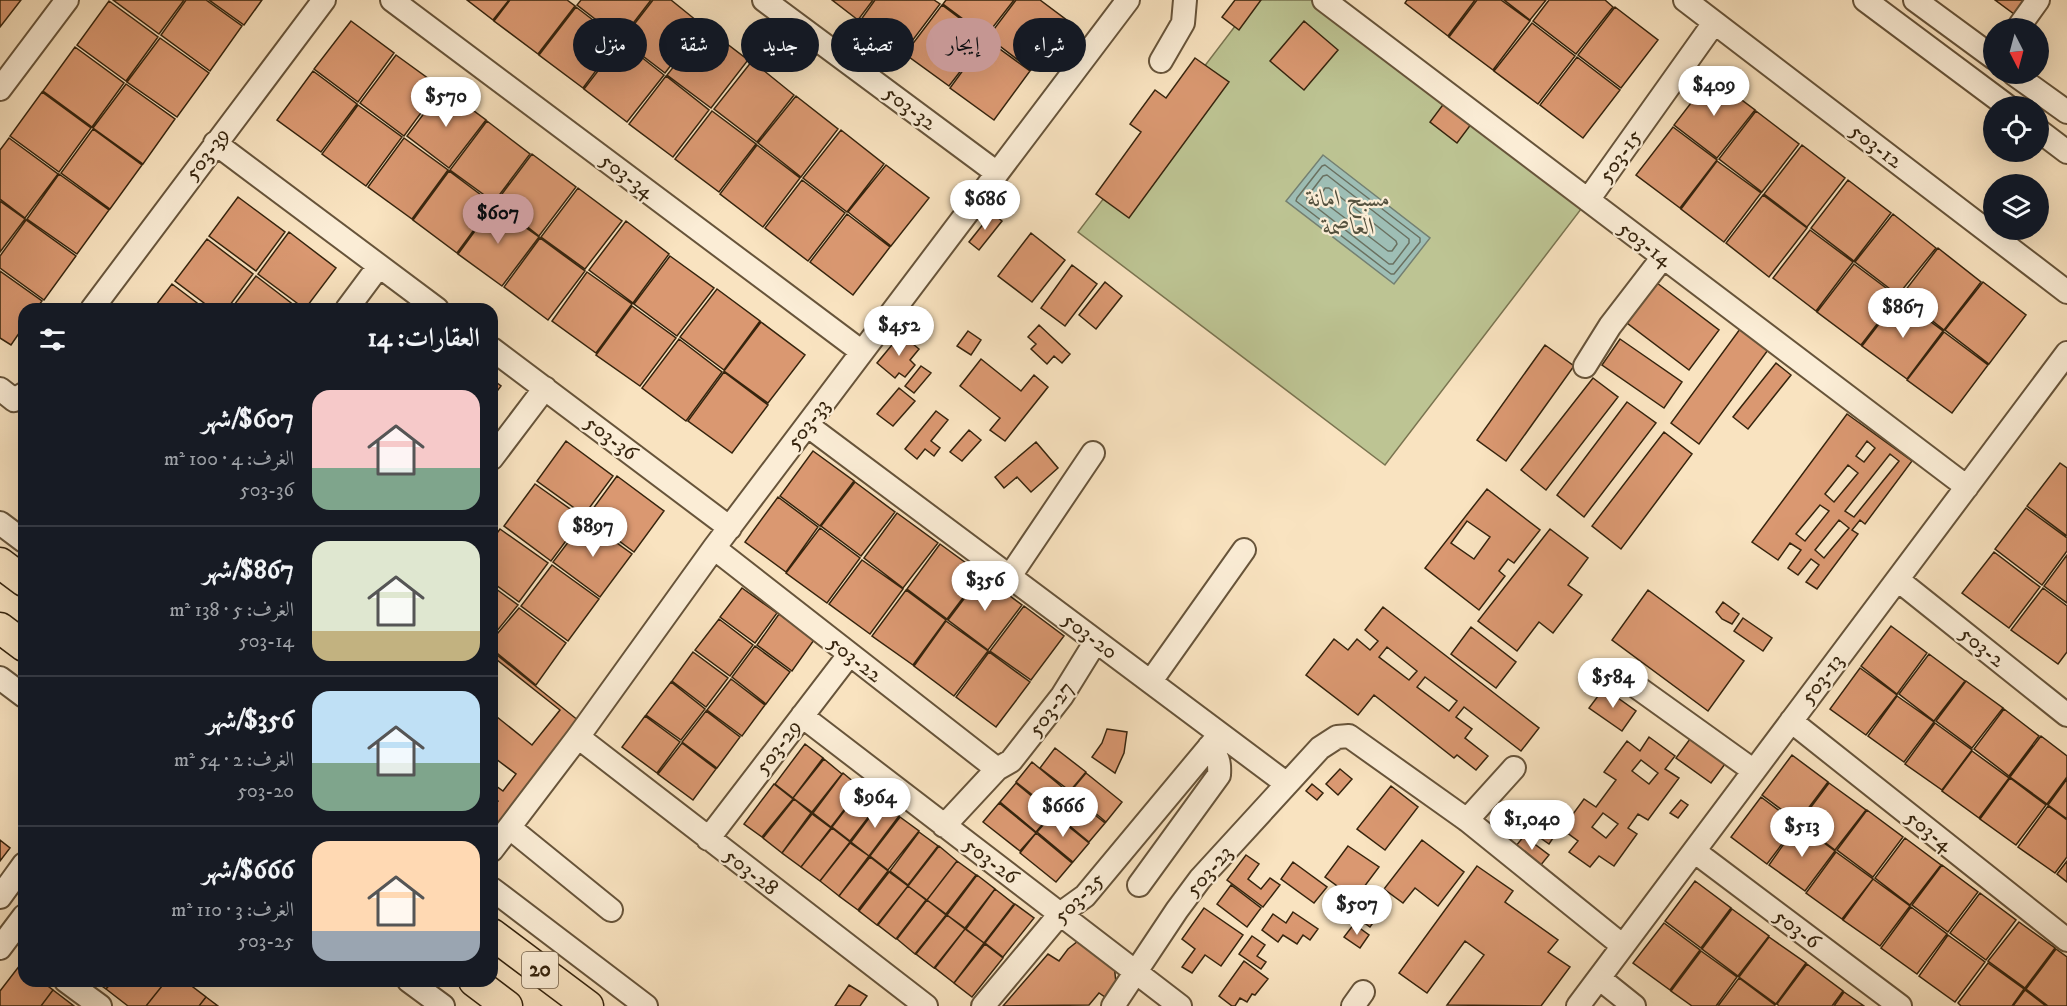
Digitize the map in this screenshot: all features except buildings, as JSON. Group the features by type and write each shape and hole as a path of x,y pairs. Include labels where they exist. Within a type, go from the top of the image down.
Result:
{"main road":[{"path":"0,563 18,576"},
{"path":"0,628 18,642"},
{"name":"20","path":"498,938 588,1006"},
{"name":"20","path":"482,987 507,1006"}],"street":[{"path":"0,89 67,0"},
{"name":"503-39","path":"96,303 324,0"},
{"name":"503-34","path":"392,0 862,352"},
{"name":"503-32","path":"764,0 997,173"},
{"path":"1161,61 1183,23 1185,0"},
{"name":"503-14","path":"1324,0 1967,487"},
{"name":"503-12","path":"1685,0 2067,292"},
{"path":"1865,0 1994,96"},
{"path":"1915,0 1983,50"},
{"path":"2025,18 2038,0"},
{"name":"503-33","path":"498,843 578,737 714,548 1124,1"},
{"name":"503-15","path":"1588,200 1714,23"},
{"path":"2028,84 2067,112"},
{"path":"2049,138 2067,152"},
{"path":"215,143 429,303"},
{"path":"1585,366 1610,326 1663,257"},
{"path":"351,303 379,266"},
{"name":"503-36","path":"498,353 730,528"},
{"name":"503-13","path":"1578,1006 2067,353"},
{"path":"498,450 545,388"},
{"name":"503-20","path":"807,425 1151,681 1215,740 1287,784"},
{"path":"1010,576 1094,453"},
{"path":"0,523 18,536"},
{"name":"503-22","path":"714,548 997,769"},
{"path":"1151,681 1244,550"},
{"name":"503-2","path":"1898,580 2067,715"},
{"name":"503-27","path":"944,826 997,769 1011,761 1062,696 1096,641"},
{"name":"503-29","path":"708,839 849,655"},
{"path":"1616,672 1754,771"},
{"path":"0,678 18,692"},
{"name":"503-26","path":"802,716 1180,1006"},
{"name":"503-4","path":"1791,722 2067,940"},
{"name":"503-23","path":"1113,1006 1200,879 1320,748 1336,737 1349,736 1467,820"},
{"name":"503-28","path":"578,737 926,1006"},
{"path":"1139,885 1219,775 1220,764 1215,740"},
{"name":"503-25","path":"983,1006 1060,914 1085,896 1215,740"},
{"path":"1514,768 1467,820 1623,946"},
{"path":"510,828 611,910"},
{"name":"503-6","path":"1694,851 1900,1006"},
{"path":"0,897 18,872"},
{"path":"498,894 646,1006"},
{"path":"10,946 18,929"},
{"path":"1599,978 1634,1006"},
{"path":"74,987 100,1006"},
{"path":"417,987 443,1006"}],"green space":[{"path":"1255,0 1324,0 1588,200 1385,465 1078,232"}],"water":[{"name":"مسبح امانة العاصمة","path":"1323,155 1430,238 1394,284 1286,201"}]}
